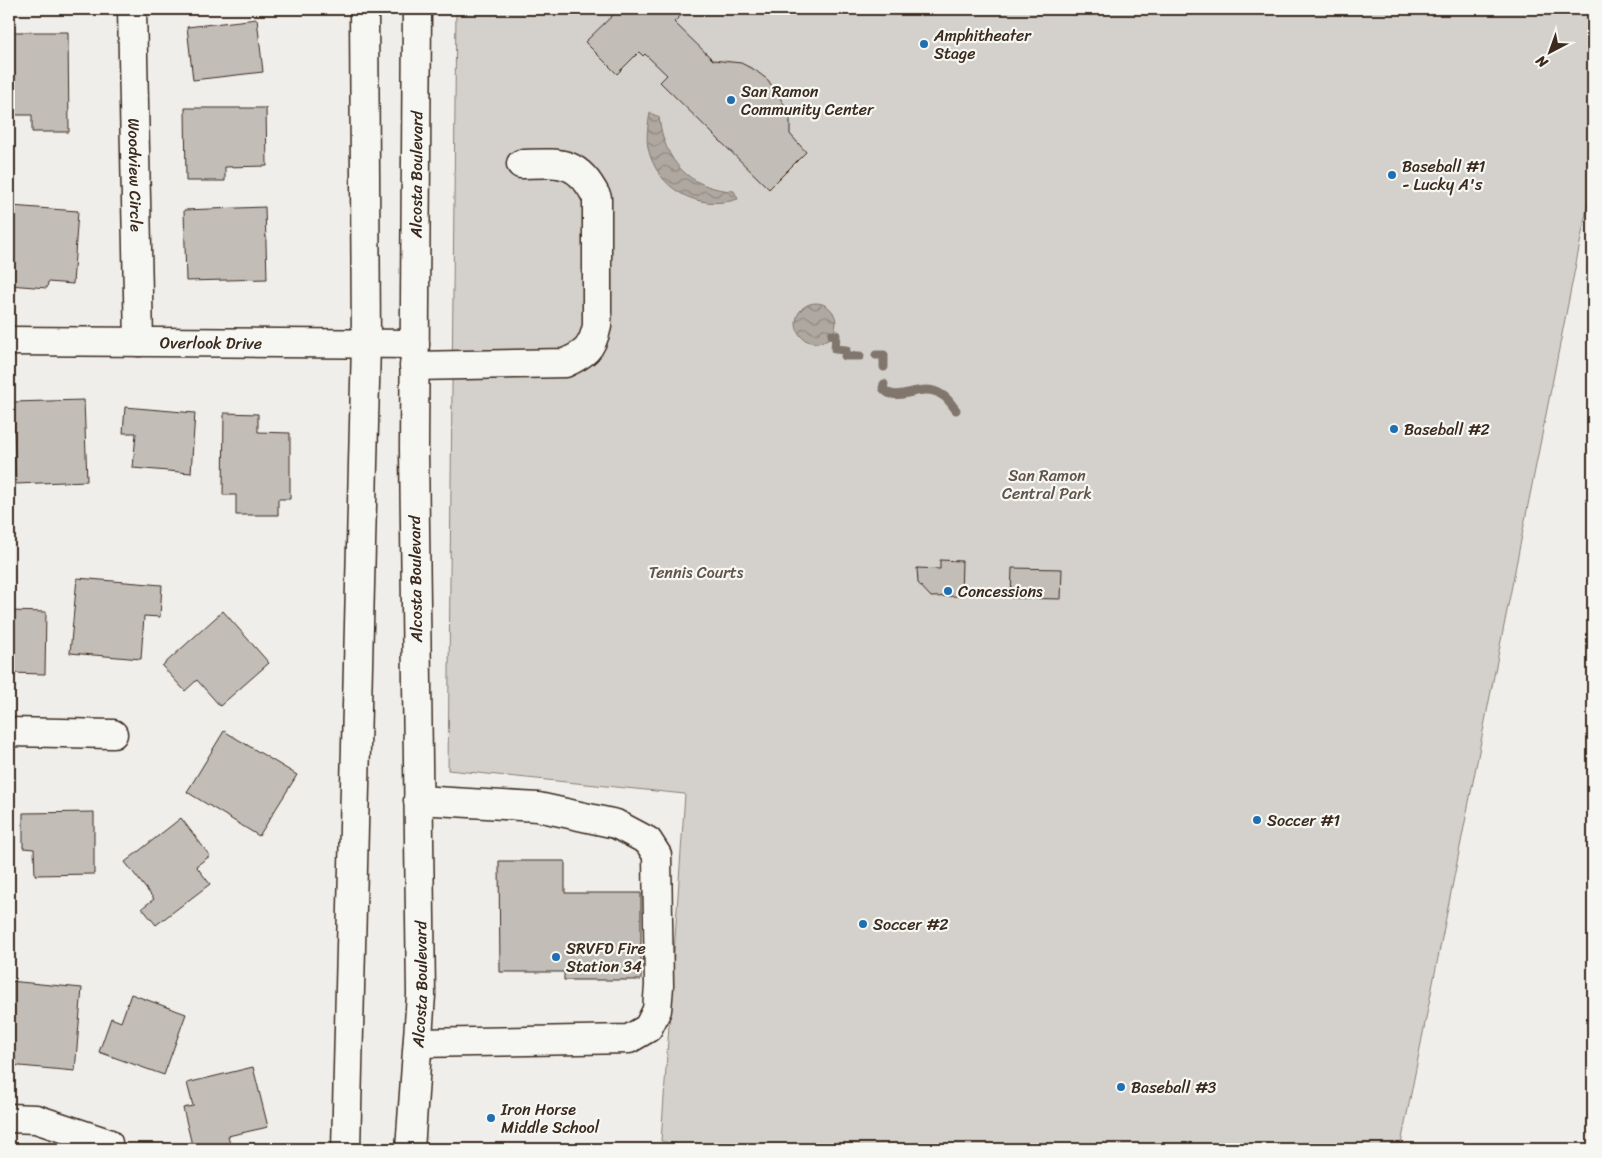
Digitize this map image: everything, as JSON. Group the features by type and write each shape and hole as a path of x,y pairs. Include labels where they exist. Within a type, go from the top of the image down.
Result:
{"main road":[{"name":"Woodview Circle","path":"132,9 139,342"},
{"path":"346,1149 366,343 364,9"},
{"name":"Alcosta Boulevard","path":"410,1149 421,995 414,355 417,9"},
{"name":"Overlook Drive","path":"9,341 296,345 366,343 414,355 565,363 581,356 594,342 597,326 597,198 590,184 577,169 557,164 521,164"},
{"path":"9,732 113,734"},
{"path":"418,800 538,806 616,824 648,841 657,855 659,986 657,1010 648,1028 629,1039 418,1043"},
{"path":"9,1118 36,1120 108,1143"}],"green space":[{"name":"San Ramon Central Park","path":"456,9 1593,9 1593,178 1400,1149 698,1149 661,1141 685,794 448,770"}],"water":[{"path":"650,113 659,117 666,147 682,170 704,185 734,191 738,199 708,202 681,194 670,186 660,175 648,148 647,135"},
{"path":"820,303 827,306 833,312 836,323 835,331 827,340 820,343 812,343 805,340 797,331 796,319 799,312 808,304"}],"building":[{"name":"San Ramon Community Center","path":"607,9 688,9 674,22 713,60 741,63 755,70 768,80 786,107 790,120 790,134 806,152 769,189 660,82 667,75 645,54 643,56 639,52 617,74 585,42 613,15"},
{"path":"257,19 263,72 193,80 187,27"},
{"path":"9,32 68,32 69,132 32,132 32,115 9,115"},
{"path":"185,108 266,108 267,166 225,167 225,181 186,181"},
{"path":"11,206 78,211 73,284 48,282 47,288 9,285"},
{"path":"265,207 267,279 186,281 184,210"},
{"path":"84,400 87,481 16,484 13,402"},
{"path":"125,407 195,413 191,473 133,468 136,433 123,433"},
{"path":"224,413 258,414 258,432 290,433 290,499 278,499 278,515 236,515 236,495 223,495"},
{"path":"940,560 962,561 961,596 931,597 918,583 917,568 940,569"},
{"path":"1012,568 1062,569 1061,599 1011,598"},
{"path":"77,578 162,585 160,617 144,616 141,659 70,653"},
{"path":"9,611 46,612 45,674 9,673"},
{"path":"223,611 269,663 220,706 197,680 185,691 162,666"},
{"path":"224,731 297,775 259,836 187,792"},
{"path":"94,812 94,874 35,875 34,849 23,848 23,813"},
{"path":"181,818 210,856 196,866 210,884 156,925 142,908 154,899 125,862"},
{"path":"499,861 565,861 565,893 641,893 641,980 564,980 564,972 500,972"},
{"path":"9,981 82,988 75,1071 9,1065"},
{"path":"131,994 186,1014 164,1075 99,1052 111,1018 121,1022"},
{"path":"253,1067 268,1127 228,1136 230,1145 212,1149 193,1149 183,1108 193,1106 187,1083"}],"waterway":[{"path":"832,335 836,335 835,349 846,350 845,356 860,356"},
{"path":"876,355 884,355 884,367"},
{"path":"884,384 883,388 888,393 894,395 926,390 934,391 946,398 956,410"}],"place":[{"name":"Amphitheater Stage","path":"924,44"},
{"name":"San Ramon Community Center","path":"731,100"},
{"name":"Baseball #1 - Lucky A's","path":"1392,175"},
{"name":"Baseball #2","path":"1394,429"},
{"name":"Concessions","path":"948,591"},
{"name":"Soccer #1","path":"1257,820"},
{"name":"Soccer #2","path":"863,924"},
{"name":"SRVFD Fire Station 34","path":"556,957"},
{"name":"Baseball #3","path":"1121,1087"},
{"name":"Iron Horse Middle School","path":"491,1118"}],"park label":[{"name":"Tennis Courts","path":"696,572"}]}
